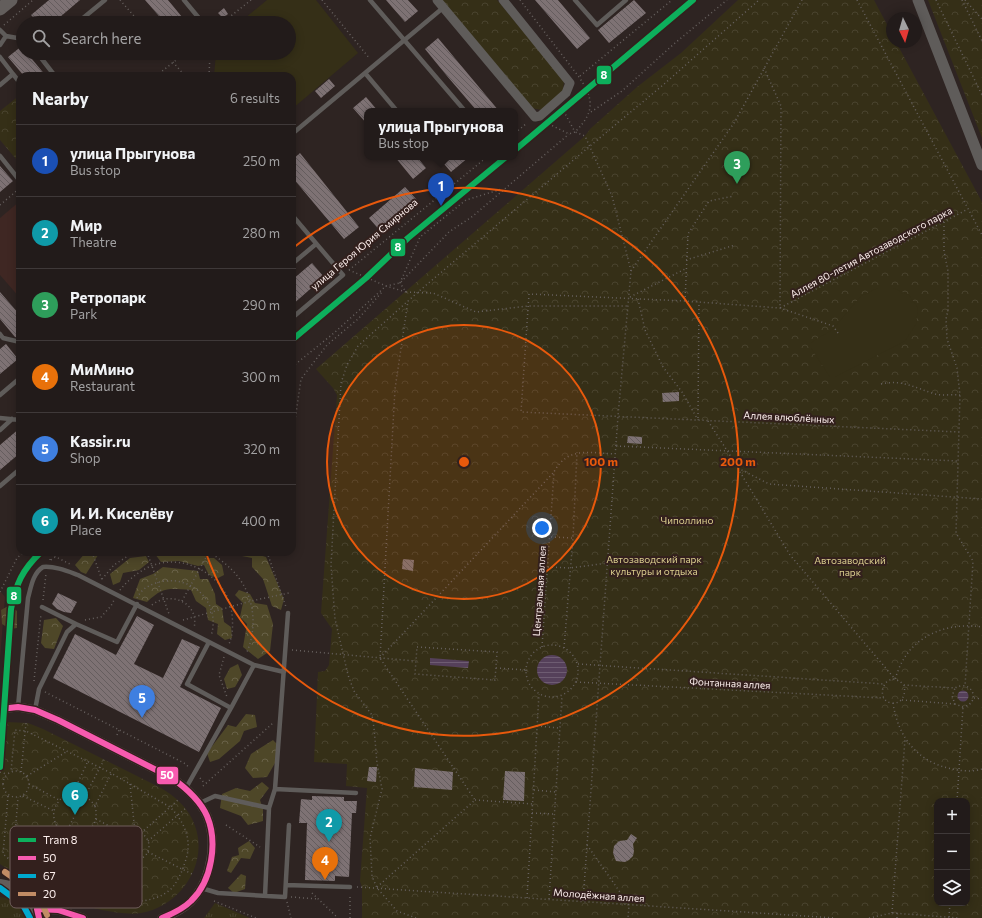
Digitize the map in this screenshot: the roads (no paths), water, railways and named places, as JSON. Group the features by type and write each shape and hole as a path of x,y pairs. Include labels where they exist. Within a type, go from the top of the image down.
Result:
{"main road":[{"path":"0,9 11,0"},
{"path":"0,878 6,887"}],"street":[{"path":"437,0 537,117 566,93 570,83 503,0"},
{"path":"918,0 982,165"},
{"path":"0,709 18,708 35,710 58,720 172,778 186,788 200,803 208,820 212,840 209,868 201,888 190,902 171,916 162,918"},
{"path":"39,916 58,910 83,918"}],"lane":[{"path":"86,16 105,0"},
{"path":"184,0 197,16"},
{"path":"370,0 462,108"},
{"path":"575,0 597,26 626,0"},
{"path":"296,131 444,8"},
{"path":"0,29 6,36 16,38"},
{"path":"0,45 6,36"},
{"path":"0,57 16,78"},
{"path":"43,60 53,72"},
{"path":"365,73 394,108"},
{"path":"0,85 13,74"},
{"path":"0,156 16,176"},
{"path":"296,220 316,244 296,261"},
{"name":"улица Героя Юрия Смирнова","path":"296,315 343,275 316,244"},
{"path":"0,334 3,338 16,341"},
{"path":"0,395 16,381"},
{"path":"0,418 16,420"},
{"path":"0,430 12,419"},
{"path":"0,486 16,472"},
{"path":"18,708 28,598 37,573 40,569 46,567 59,568 78,575 254,665 284,672"},
{"path":"42,607 117,642 135,604"},
{"path":"265,896 269,808 275,789 288,613"},
{"path":"35,710 40,689 67,632 76,624"},
{"path":"209,642 187,684 231,708"},
{"path":"186,788 254,665"},
{"path":"275,789 356,793"},
{"path":"200,803 215,796 269,808"},
{"path":"201,888 218,893 285,897 289,825"},
{"path":"286,885 350,887"}],"tram line":[{"name":"8","path":"518,147 693,0"},
{"name":"8","path":"296,337 366,278 408,238 502,160"},
{"name":"8","path":"0,767 11,609 15,592 24,571 37,556"}],"place":[{"name":"Ретропарк","path":"737,184"},
{"name":"улица Прыгунова","path":"441,206"},
{"name":"Kassir.ru","path":"142,718"},
{"name":"И. И. Киселёву","path":"75,815"},
{"name":"Мир","path":"329,842"},
{"name":"МиМино","path":"325,880"}],"park label":[{"name":"Чиполлино","path":"687,520"},
{"name":"Автозаводский парк культуры и отдыха","path":"654,564"},
{"name":"Автозаводский парк","path":"850,566"}]}
